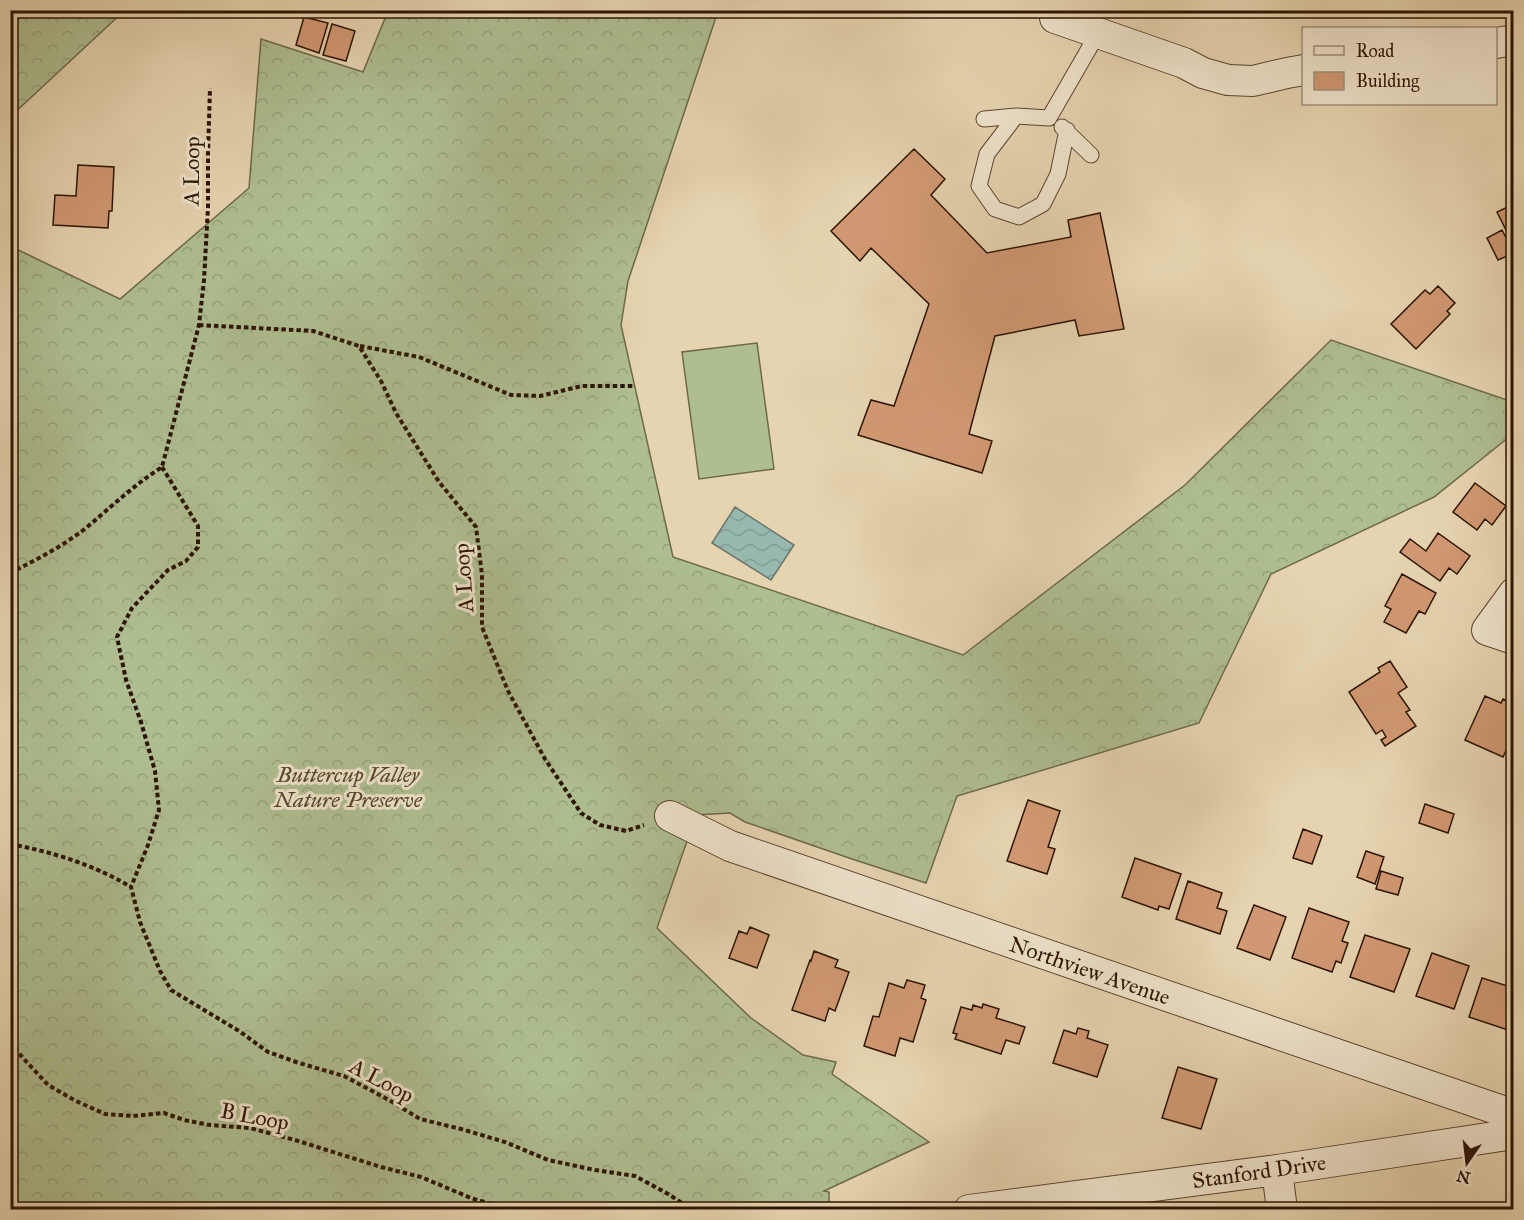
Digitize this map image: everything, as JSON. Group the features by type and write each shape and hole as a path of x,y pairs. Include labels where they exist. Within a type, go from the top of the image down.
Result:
{"street":[{"path":"1055,18 1184,63 1203,73 1228,80 1253,81 1302,70"},
{"path":"1497,43 1514,40"},
{"path":"1500,634 1514,592"},
{"name":"Northview Avenue","path":"670,816 730,846 1514,1115"},
{"name":"Stanford Drive","path":"969,1209 1277,1170 1514,1134"},
{"path":"1277,1170 1282,1209"}],"lane":[{"path":"1049,118 1098,33"},
{"path":"1016,116 987,154 979,186 994,209 1019,217 1043,204 1058,174 1066,130"},
{"path":"984,119 1016,116 1049,118 1066,130 1091,155"}],"path":[{"name":"A Loop","path":"162,467 198,325 204,280 210,88"},
{"path":"198,325 313,331 359,346 419,357 511,395 540,396 582,386 635,386"},
{"name":"A Loop","path":"359,346 381,381 396,413 439,482 476,527 482,575 482,627 508,692 544,759 581,813 600,825 626,831 670,816"},
{"path":"10,573 41,557 84,529 125,494 162,467 198,526 198,547 186,561 168,570 132,608 117,637 126,680 155,771 159,810 131,887 111,875 77,861 10,844"},
{"name":"A Loop","path":"131,887 140,922 160,971 171,990 239,1030 268,1052 344,1076 420,1119 505,1142 548,1160 635,1176 692,1209"},
{"name":"B Loop","path":"10,1041 48,1085 105,1114 133,1116 164,1113 210,1125 250,1128 421,1177 471,1198 511,1209"}],"green space":[{"path":"11,10 124,10 124,11 11,116"},
{"name":"Buttercup Valley Nature Preserve","path":"388,11 718,11 628,281 621,325 673,557 963,655 1185,485 1331,340 1513,402 1513,434 1434,497 1271,574 1199,723 957,796 926,883 745,822 730,813 696,815 657,928 751,1018 803,1055 836,1062 832,1074 929,1142 824,1191 829,1192 829,1209 11,1209 10,246 120,299 249,188 261,39 363,72"},
{"path":"757,343 774,469 699,479 682,352"}],"water":[{"path":"735,507 794,545 771,580 712,543"}],"building":[{"path":"304,17 328,23 319,53 296,45"},
{"path":"332,24 355,31 346,61 323,55"},
{"path":"914,149 945,179 931,195 987,253 1071,237 1068,220 1100,213 1124,329 1079,336 1075,320 995,336 969,434 992,441 982,473 858,435 871,400 894,406 929,304 871,248 860,261 831,231"},
{"path":"78,165 114,167 112,211 109,211 108,228 53,225 55,195 76,196"},
{"path":"1514,204 1514,226 1506,230 1497,212"},
{"path":"1502,230 1514,253 1498,260 1487,238"},
{"path":"1438,286 1455,303 1447,311 1450,314 1416,349 1391,324 1425,290 1430,294"},
{"path":"1475,483 1506,506 1492,525 1485,519 1477,530 1453,512"},
{"path":"1438,533 1470,556 1457,574 1449,568 1440,581 1400,552 1410,539 1426,551"},
{"path":"1402,574 1436,593 1425,614 1419,611 1406,633 1384,622 1391,609 1385,606"},
{"path":"1390,661 1407,687 1398,693 1410,710 1406,712 1416,726 1385,746 1381,740 1386,737 1382,730 1376,734 1349,692 1380,672 1378,668"},
{"path":"1485,696 1501,703 1503,699 1514,704 1514,734 1503,757 1465,740"},
{"path":"1028,800 1060,811 1048,847 1055,849 1047,874 1007,861"},
{"path":"1425,804 1454,814 1448,833 1419,823"},
{"path":"1303,829 1322,836 1312,864 1293,858"},
{"path":"1366,851 1384,857 1375,884 1357,877"},
{"path":"1135,858 1181,874 1169,909 1159,906 1158,910 1122,897"},
{"path":"1381,871 1403,878 1398,895 1376,889"},
{"path":"1188,881 1222,893 1217,908 1227,911 1220,934 1176,919"},
{"path":"1254,905 1286,917 1270,960 1237,948"},
{"path":"1309,908 1349,922 1342,941 1348,943 1341,963 1336,961 1332,972 1292,958"},
{"path":"750,927 769,935 757,968 729,958 739,931 747,934"},
{"path":"1365,935 1410,949 1394,992 1350,977"},
{"path":"814,951 838,960 835,967 849,972 835,1011 829,1008 825,1021 792,1010"},
{"path":"1432,953 1469,966 1454,1009 1416,996"},
{"path":"1482,978 1514,988 1514,1032 1469,1017"},
{"path":"907,980 925,985 921,998 926,1000 913,1042 900,1038 895,1056 864,1046 873,1016 879,1017 889,983 904,988"},
{"path":"983,1004 999,1009 996,1018 1025,1027 1019,1044 1006,1040 1001,1054 955,1039 957,1034 953,1033 961,1007 972,1010 973,1005 982,1008"},
{"path":"1078,1028 1089,1031 1087,1038 1108,1045 1097,1077 1053,1063 1064,1030 1076,1034"},
{"path":"1178,1067 1217,1079 1201,1129 1162,1118"}]}
